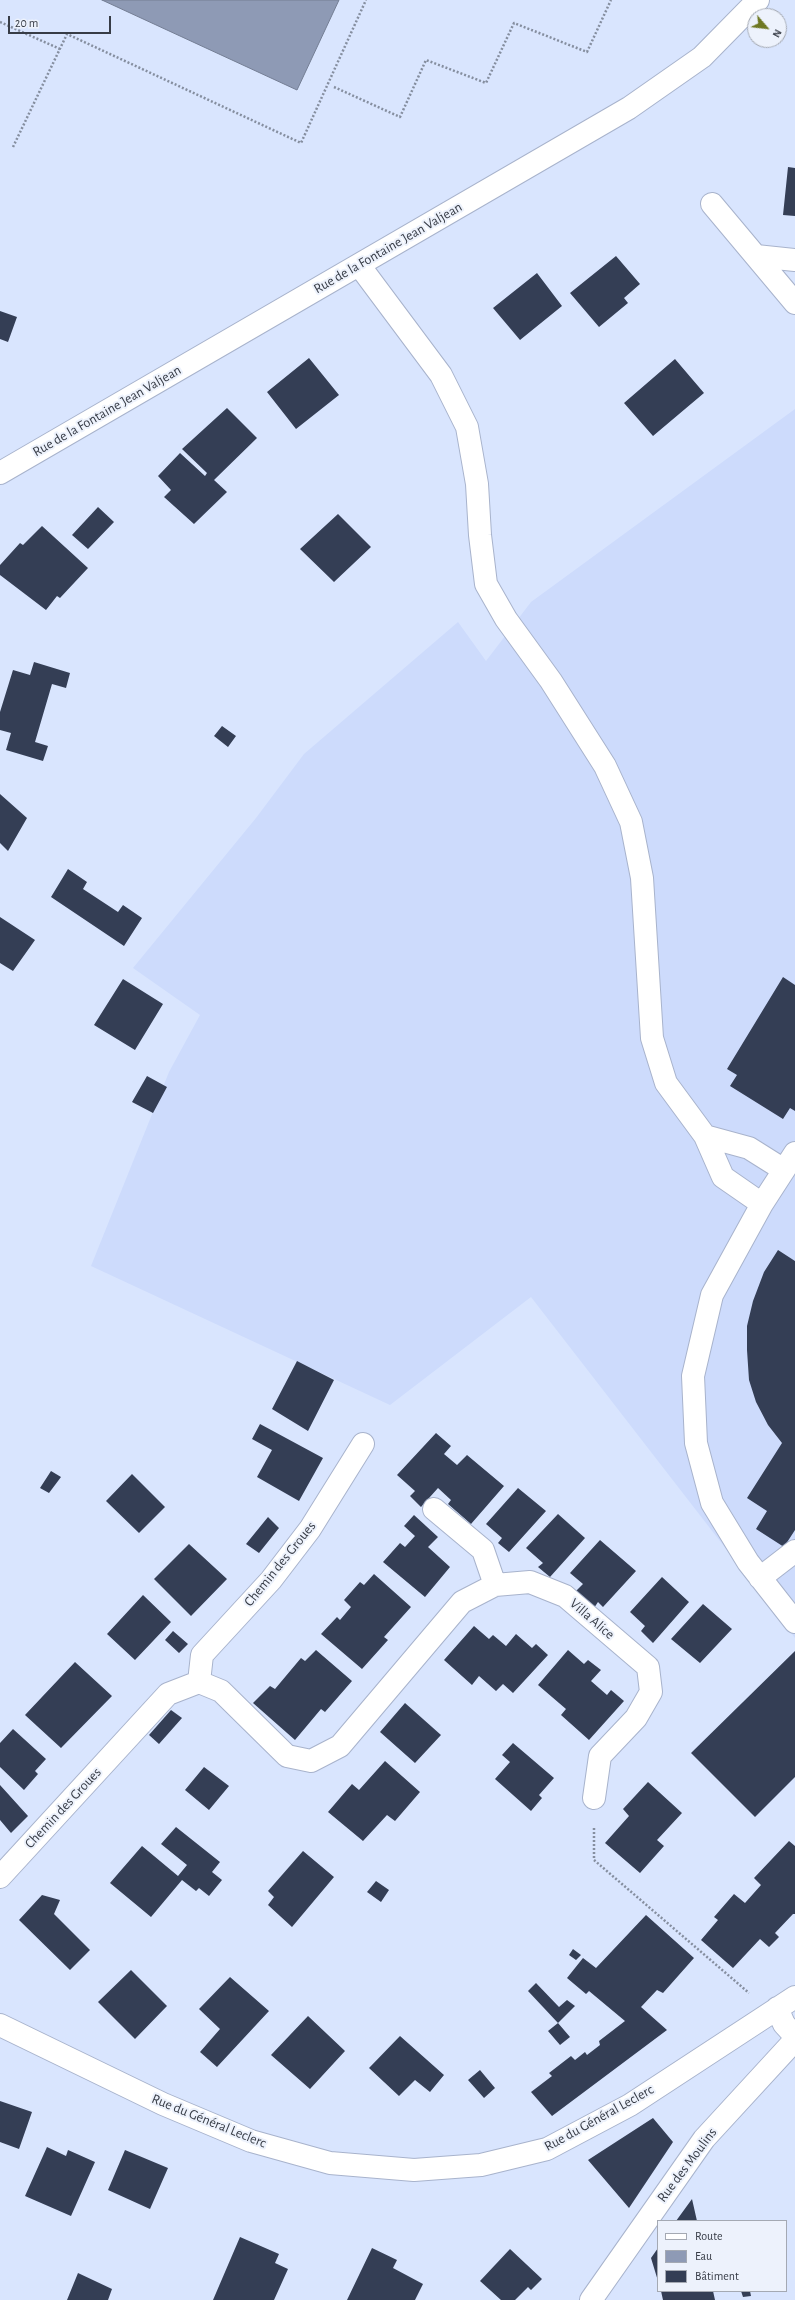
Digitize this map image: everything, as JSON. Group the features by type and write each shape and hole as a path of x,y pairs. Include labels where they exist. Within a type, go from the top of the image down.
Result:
{"street":[{"name":"Rue de la Fontaine Jean Valjean","path":"0,473 629,108 702,57 758,0"},
{"path":"712,204 795,303"},
{"path":"756,256 795,260"},
{"path":"359,265 441,375 467,426 477,484 480,535 486,584 506,619 551,681 605,766 631,822 642,878 652,1038 666,1083 704,1136 723,1177 762,1204"},
{"path":"704,1136 749,1148 789,1162 762,1204 712,1295 693,1376 696,1443 712,1503 760,1578 795,1622"},
{"name":"Chemin des Groues","path":"0,1877 168,1694 199,1682 202,1655 271,1580 310,1529 363,1444"},
{"path":"434,1509 483,1550 495,1585"},
{"path":"760,1578 795,1551"},
{"name":"Villa Alice","path":"199,1682 221,1691 287,1756 311,1761 340,1746 462,1602 495,1585 530,1582 565,1596 648,1667 651,1692 636,1718 600,1756 594,1798"},
{"path":"777,2008 784,2024 795,2036"},
{"name":"Rue du Général Leclerc","path":"0,2025 163,2104 252,2141 330,2163 414,2170 481,2165 547,2149 630,2104 777,2008"},
{"name":"Rue des Moulins","path":"591,2300 704,2139 795,2040"}],"path":[{"path":"13,147 67,34 302,143 366,0"},
{"path":"334,87 400,117 426,60 486,83 514,23 587,52 611,0"},
{"path":"0,22 60,49"},
{"path":"594,1798 594,1860 749,1994 777,2008"}],"shaded area":[{"path":"795,409 795,1638 531,1297 390,1405 91,1266 169,1072 200,1015 133,968 256,818 304,754 458,622 486,661 531,602"}],"water":[{"path":"102,0 339,0 297,90"}],"building":[{"path":"788,167 795,168 795,216 783,215"},
{"path":"616,256 640,284 624,298 628,303 599,327 570,293"},
{"path":"537,273 562,306 520,340 493,308"},
{"path":"0,311 17,317 8,342 0,339"},
{"path":"309,358 339,395 296,429 267,392"},
{"path":"675,359 704,393 653,436 624,403"},
{"path":"227,408 257,438 214,480 227,492 194,524 164,497 171,490 158,476 180,453 205,476 207,473 182,449"},
{"path":"98,507 114,522 88,549 72,535"},
{"path":"338,514 371,547 334,582 300,549"},
{"path":"42,526 88,568 60,598 57,596 46,610 0,575 0,565 20,543 23,545"},
{"path":"34,662 70,673 66,688 52,684 35,742 48,746 43,761 6,750 11,733 0,730 0,712 13,670 30,675"},
{"path":"222,726 236,736 228,747 214,736"},
{"path":"0,794 27,818 8,851 0,843"},
{"path":"68,869 87,882 83,889 118,912 123,905 142,918 124,946 51,897"},
{"path":"0,917 35,940 13,971 0,963"},
{"path":"783,977 795,985 795,1111 790,1108 783,1119 730,1086 737,1075 727,1069"},
{"path":"123,979 163,1004 135,1050 94,1025"},
{"path":"147,1076 167,1087 153,1113 132,1102"},
{"path":"778,1250 795,1261 795,1530 784,1547 756,1529 767,1511 747,1498 782,1443 768,1425 756,1402 749,1380 747,1350 747,1326 753,1301 764,1272"},
{"path":"297,1361 334,1380 308,1431 272,1409"},
{"path":"260,1424 323,1458 299,1501 257,1477 272,1450 252,1439"},
{"path":"436,1433 451,1446 444,1454 457,1465 467,1455 504,1486 471,1524 448,1504 451,1500 438,1488 421,1507 410,1496 415,1491 397,1475"},
{"path":"51,1471 61,1477 49,1493 40,1488"},
{"path":"132,1474 165,1507 139,1533 106,1501"},
{"path":"518,1488 546,1511 509,1552 498,1543 502,1538 486,1524"},
{"path":"558,1514 585,1538 550,1577 538,1567 543,1563 526,1548"},
{"path":"414,1515 438,1537 428,1547 450,1567 425,1597 383,1562 400,1543 405,1547 415,1536 404,1526"},
{"path":"268,1517 279,1528 259,1553 246,1544"},
{"path":"600,1540 636,1571 603,1607 598,1602 594,1608 575,1592 583,1584 570,1573"},
{"path":"189,1544 227,1579 191,1616 154,1579"},
{"path":"374,1574 411,1607 384,1637 388,1640 362,1669 321,1634 337,1617 340,1620 351,1607 344,1600 360,1582 364,1585"},
{"path":"662,1577 689,1602 653,1643 641,1631 645,1626 630,1612"},
{"path":"143,1595 171,1622 135,1660 107,1634"},
{"path":"703,1604 732,1629 700,1663 671,1639"},
{"path":"474,1626 489,1639 493,1635 506,1646 516,1634 532,1648 536,1644 548,1655 513,1693 503,1684 496,1691 479,1676 472,1685 444,1660"},
{"path":"173,1631 188,1644 179,1653 165,1640"},
{"path":"316,1650 352,1681 325,1712 321,1709 295,1740 253,1703 270,1686 275,1689 301,1658 305,1661"},
{"path":"568,1650 584,1664 588,1660 601,1670 591,1681 607,1695 611,1690 624,1701 589,1740 561,1715 566,1709 538,1685"},
{"path":"795,1651 795,1777 755,1817 691,1753"},
{"path":"75,1662 112,1696 61,1748 25,1715"},
{"path":"405,1703 441,1735 415,1763 380,1732"},
{"path":"171,1710 182,1718 159,1744 149,1735"},
{"path":"13,1729 46,1759 35,1771 38,1774 24,1790 0,1767 0,1743"},
{"path":"513,1743 554,1778 539,1795 542,1798 531,1811 495,1779 510,1762 502,1755"},
{"path":"385,1761 420,1792 395,1821 387,1815 363,1841 328,1812 352,1784 359,1790"},
{"path":"204,1767 229,1786 209,1810 185,1790"},
{"path":"648,1782 682,1813 657,1840 664,1846 640,1873 605,1843 629,1816 623,1809"},
{"path":"0,1785 28,1816 11,1833 0,1820"},
{"path":"176,1827 220,1862 212,1872 222,1880 209,1896 199,1888 196,1891 182,1880 151,1917 110,1883 142,1846 178,1876 187,1865 161,1844"},
{"path":"789,1841 795,1846 795,1914 793,1914 775,1933 779,1937 769,1947 760,1939 733,1968 701,1940 718,1920 714,1917 734,1894 745,1903 761,1885 754,1878"},
{"path":"303,1851 334,1877 292,1927 268,1905 274,1897 268,1891"},
{"path":"376,1881 389,1890 381,1902 367,1892"},
{"path":"42,1895 60,1900 54,1914 90,1950 70,1970 19,1920"},
{"path":"646,1915 694,1958 663,1993 657,1990 641,2007 667,2030 552,2116 531,2092 552,2076 549,2073 571,2056 575,2060 585,2052 587,2055 600,2045 599,2041 625,2021 589,1991 586,1994 567,1978 583,1958 596,1968"},
{"path":"573,1949 581,1955 576,1960 569,1955"},
{"path":"131,1970 167,2006 135,2039 98,2002"},
{"path":"230,1977 269,2011 217,2067 200,2052 220,2029 199,2009"},
{"path":"536,1983 559,2007 567,2000 575,2006 558,2023 528,1991"},
{"path":"308,2016 345,2051 310,2089 271,2055"},
{"path":"558,2023 570,2037 560,2045 548,2031"},
{"path":"400,2036 444,2075 430,2092 415,2080 399,2096 369,2068"},
{"path":"480,2070 495,2088 484,2098 468,2080"},
{"path":"0,2101 32,2112 19,2149 0,2142"},
{"path":"653,2118 673,2142 629,2208 588,2160"},
{"path":"47,2147 66,2156 68,2150 95,2162 71,2216 25,2196"},
{"path":"125,2150 168,2168 150,2209 108,2190"},
{"path":"692,2199 697,2220 677,2220"},
{"path":"240,2237 279,2254 275,2263 288,2269 274,2300 213,2300"},
{"path":"372,2248 397,2260 393,2268 423,2284 415,2300 347,2300"},
{"path":"510,2249 542,2279 531,2290 528,2287 515,2300 501,2300 480,2281"},
{"path":"657,2249 657,2278 651,2258"},
{"path":"78,2273 112,2289 108,2300 67,2300"},
{"path":"661,2292 713,2292 715,2300 663,2300"},
{"path":"741,2292 750,2292 751,2296 743,2297"}]}
